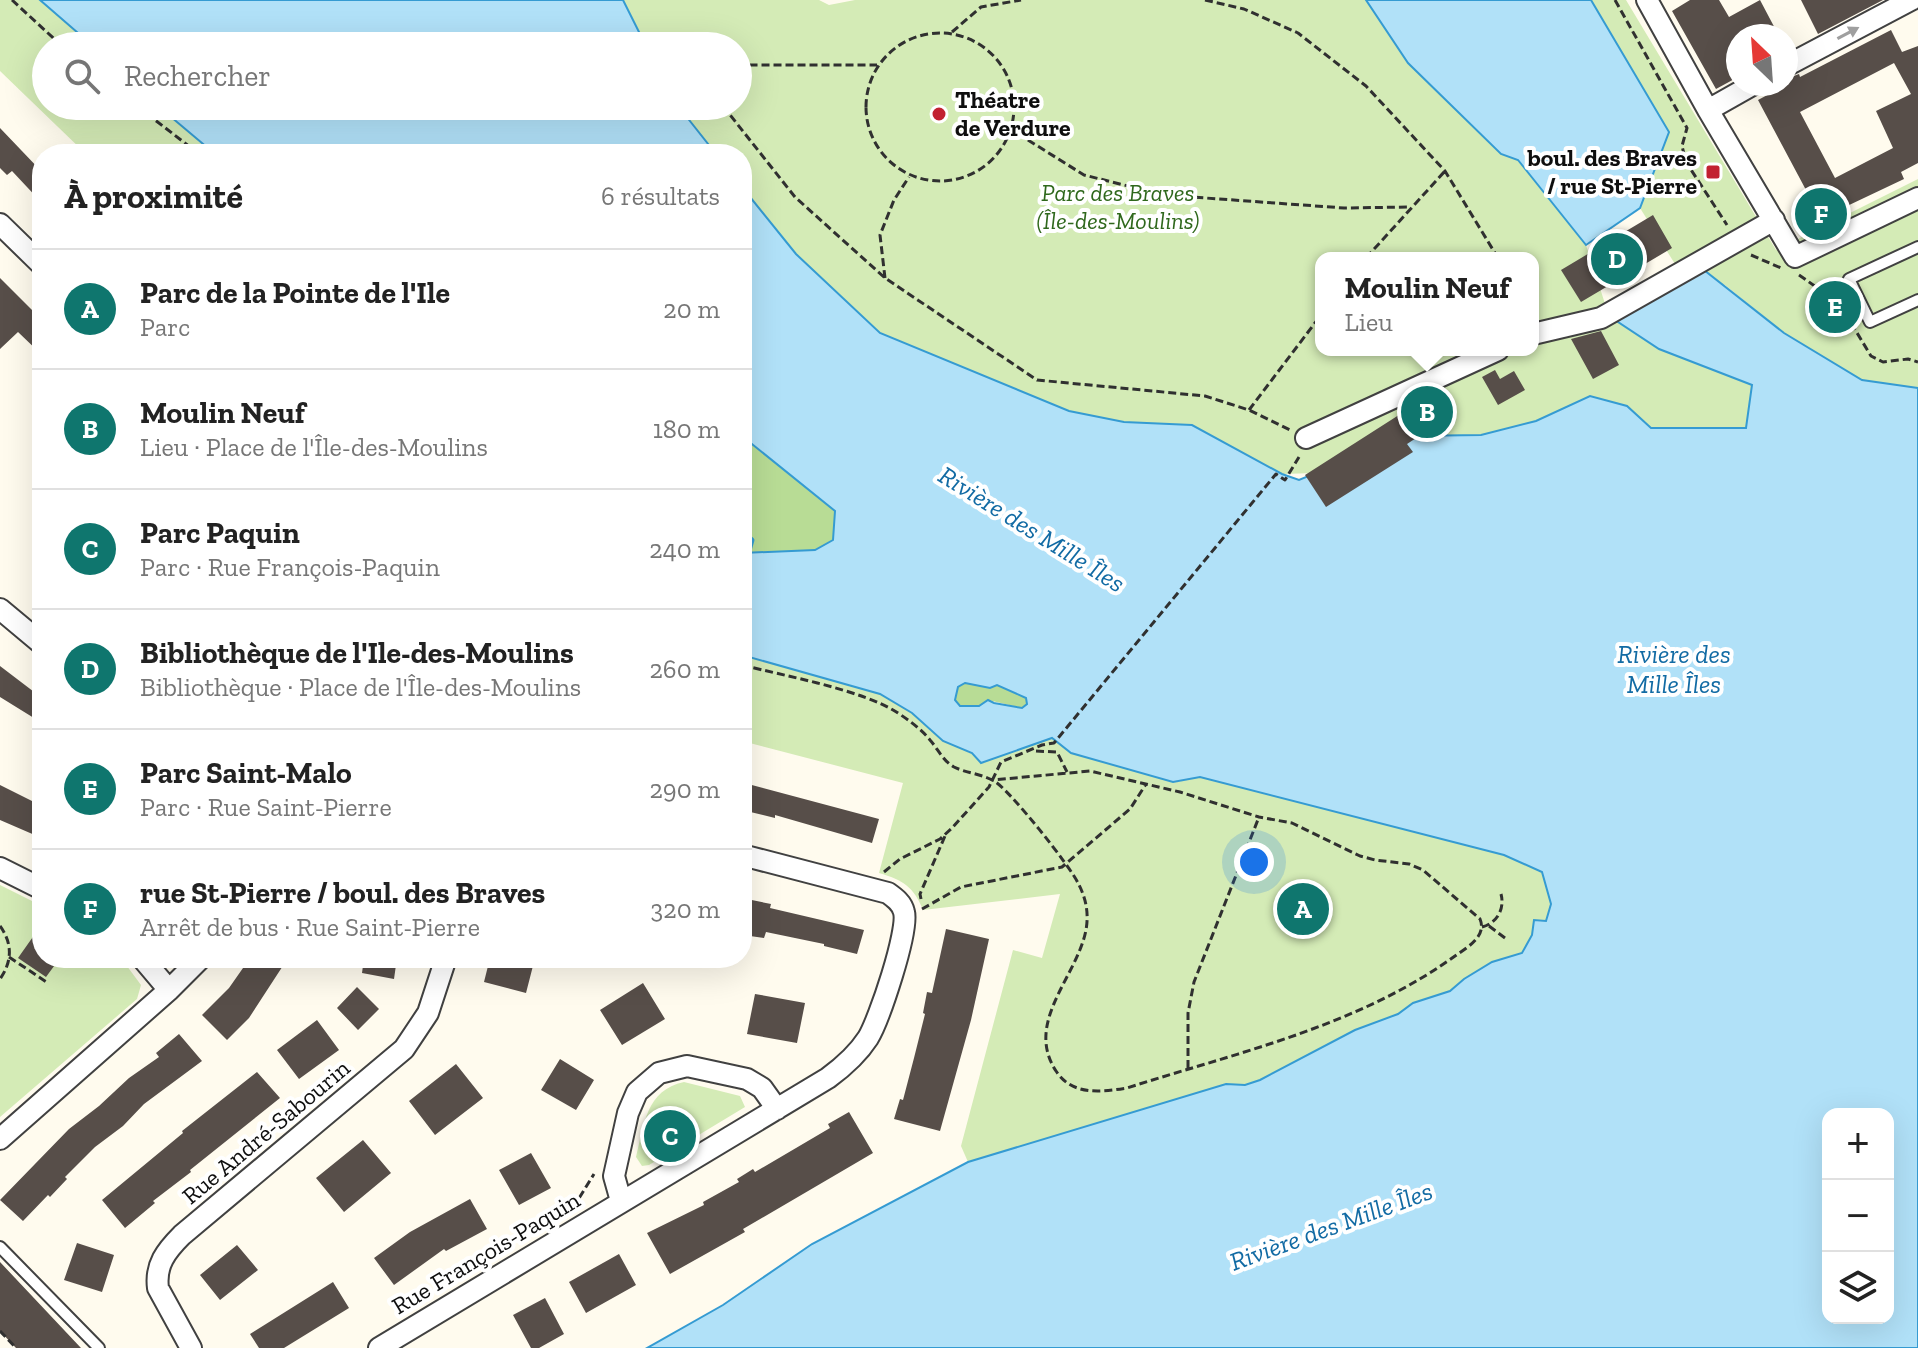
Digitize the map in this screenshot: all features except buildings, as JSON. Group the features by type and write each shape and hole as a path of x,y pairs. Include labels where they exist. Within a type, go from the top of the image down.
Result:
{"street":[{"path":"1647,0 1795,257 1918,198"},
{"path":"1798,60 1911,0"},
{"path":"1708,110 1733,96"},
{"path":"1539,333 1601,318 1774,220"},
{"path":"0,224 32,255"},
{"path":"1303,447 1486,356"},
{"path":"0,609 32,636"},
{"name":"Rue François-Paquin","path":"379,1348 840,1070 866,1041 885,998 905,921 900,903 888,893 752,858"},
{"path":"0,868 32,884"},
{"path":"150,968 169,990"},
{"path":"0,1139 191,968"},
{"name":"Rue André-Sabourin","path":"191,1348 158,1288 159,1264 165,1254 182,1235 404,1049 428,1013 443,968"},
{"path":"621,1201 614,1176 628,1113 637,1092 659,1073 687,1066 747,1079 762,1088 777,1109"}],"lane":[{"path":"1918,247 1849,279 1870,322 1918,300"},
{"path":"0,1247 99,1348"}],"path":[{"path":"12,0 47,32"},
{"path":"952,32 981,7 1021,0"},
{"path":"1205,0 1244,9 1298,33 1366,86 1445,171 1494,252"},
{"path":"1615,0 1687,128 1682,146 1686,162 1746,252 1802,276 1839,303 1871,356 1883,362 1908,359 1918,362"},
{"path":"952,32 981,43 1000,62 1009,77 1015,103 1012,130 994,159 976,173 951,181 935,182 910,176 882,155 872,139 865,113 867,89 877,65 901,43 926,33 952,32"},
{"path":"752,65 877,65"},
{"path":"155,120 186,144"},
{"path":"734,120 795,197 885,278 1037,380 1205,396 1249,410 1303,447 1285,480 1276,474 1054,743 1001,762 993,780 946,833 920,894 923,908 961,887 1058,869 1067,864 1130,809 1146,784"},
{"path":"995,127 1012,130 1084,175 1164,195 1344,208 1410,207"},
{"path":"1371,252 1445,171"},
{"path":"885,278 880,235 894,200 910,176"},
{"path":"1249,410 1315,323"},
{"path":"752,668 888,706 919,728 948,763 993,780 1007,791 1067,864 1086,902 1088,918 1085,935 1056,999 1045,1035 1052,1064 1070,1086 1102,1092 1127,1088 1250,1052 1402,991 1444,964 1480,934 1480,919 1423,870 1409,864 1360,856 1292,823 1259,817 1180,792 1090,771 993,780"},
{"path":"1032,751 1057,752 1067,773"},
{"path":"1188,1068 1188,1013 1194,982 1259,817"},
{"path":"883,874 900,859 946,833"},
{"path":"1482,927 1488,925 1501,910 1501,894"},
{"path":"1488,925 1505,938"},
{"path":"0,926 8,939 10,955 9,964 0,979"},
{"path":"0,951 30,968 48,983"},
{"path":"570,1211 595,1172"},
{"path":"0,1331 16,1348"}],"green space":[{"path":"0,0 40,0 77,32 32,32 32,102 0,71"},
{"name":"Parc des Braves (Île-des-Moulins)","path":"623,0 819,0 829,5 855,0 1366,0 1408,63 1501,153 1518,160 1586,245 1609,316 1659,349 1752,385 1747,428 1651,428 1627,406 1590,396 1536,421 1481,435 1407,436 1316,473 1282,474 1192,426 1124,422 1069,411 880,333 796,254 752,201 752,144 705,144 686,120 752,120 752,32 640,32"},
{"path":"1591,0 1626,0 1776,250 1918,179 1918,388 1862,380 1784,333 1725,285 1680,272 1640,208 1668,132"},
{"path":"51,120 175,120 203,144 76,144"},
{"path":"752,444 835,511 833,540 815,550 752,553"},
{"path":"752,658 880,694 913,713 943,741 972,753 981,762 1052,738 1071,753 1177,782 1200,777 1504,855 1542,872 1552,904 1546,922 1534,920 1532,935 1522,953 1492,962 1450,991 1414,1003 1398,1014 1355,1030 1260,1080 1245,1085 1226,1084 968,1162 961,1146 1013,950 1042,958 1060,894 923,910 907,886 879,873 903,783 752,744"},
{"path":"965,683 990,688 997,685 1026,698 1027,704 1022,708 988,700 979,706 960,706 955,700 958,687"},
{"path":"0,885 32,901 32,968 128,968 141,985 137,999 0,1117"},
{"path":"684,1082 740,1096 745,1107 649,1165 642,1166 636,1157 649,1110 662,1093"}],"water":[{"path":"40,0 623,0 639,32 77,32"},
{"path":"1366,0 1591,0 1669,132 1640,208 1586,245 1518,160 1501,154 1408,63"},
{"path":"175,120 689,120 708,144 203,144"},
{"name":"Rivière des Mille Îles","path":"752,199 796,254 880,333 1069,411 1124,422 1192,425 1282,474 1299,480 1407,436 1481,435 1536,421 1590,396 1627,406 1651,428 1746,428 1752,385 1659,349 1609,316 1695,263 1784,333 1862,380 1918,388 1918,1348 647,1348 723,1305 812,1244 968,1162 1226,1084 1245,1085 1260,1080 1355,1030 1398,1014 1413,1003 1450,991 1492,962 1522,953 1532,935 1534,920 1546,921 1551,904 1542,872 1504,855 1200,777 1173,782 1071,753 1052,738 981,763 972,753 943,741 912,713 880,694 752,658 752,553 815,550 833,540 835,511 752,444","holes":["965,683 990,688 997,685 1026,698 1027,704 1022,708 988,700 979,706 960,706 955,700 958,687"]}],"place":[{"name":"Théatre de Verdure","path":"939,114"},
{"name":"boul. des Braves / rue St-Pierre","path":"1713,172"},
{"name":"rue St-Pierre / boul. des Braves","path":"1821,214"},
{"name":"Bibliothèque de l'Ile-des-Moulins","path":"1617,259"},
{"name":"Parc Saint-Malo","path":"1835,307"},
{"name":"Moulin Neuf","path":"1427,412"},
{"name":"Parc de la Pointe de l'Ile","path":"1303,909"},
{"name":"Parc Paquin","path":"670,1136"}]}
